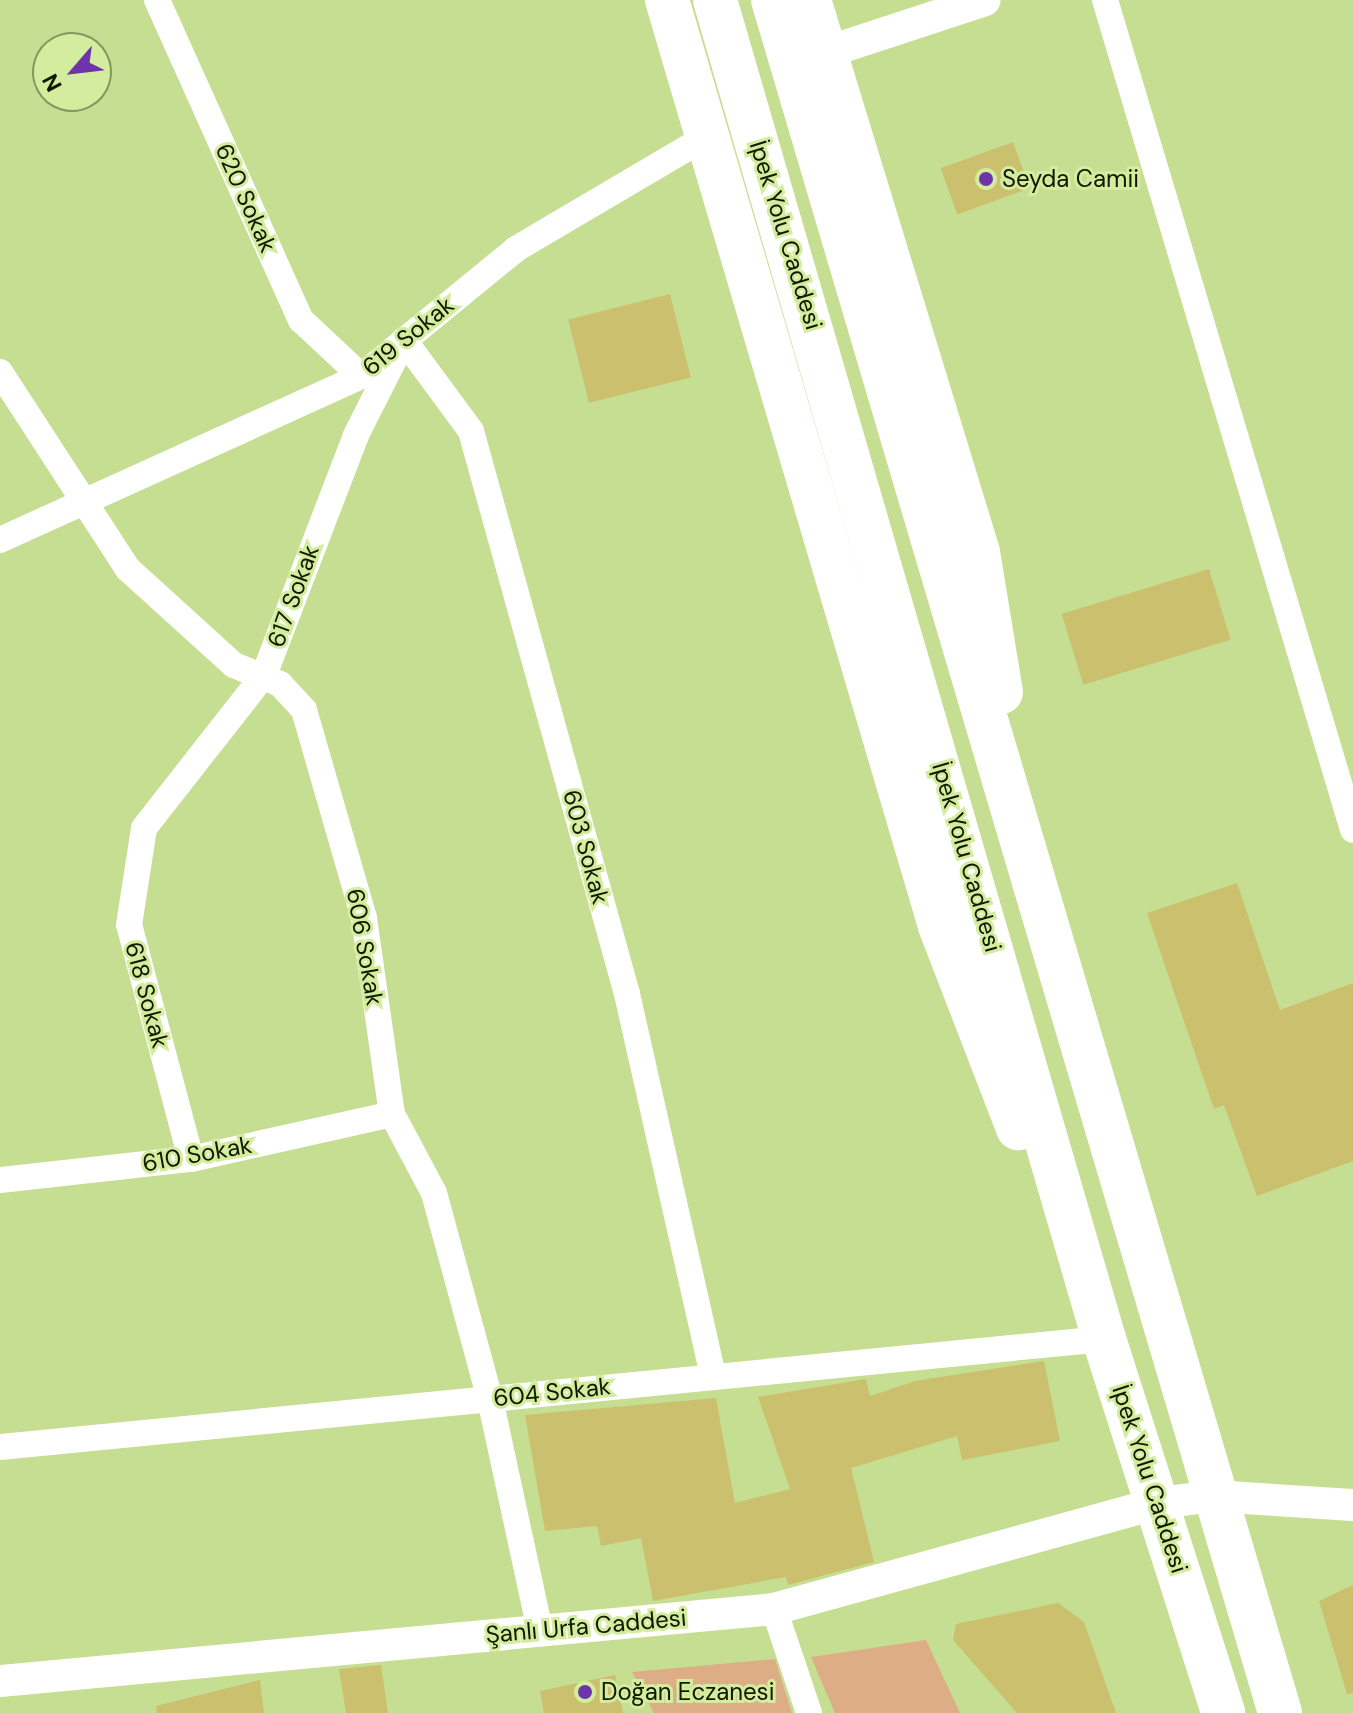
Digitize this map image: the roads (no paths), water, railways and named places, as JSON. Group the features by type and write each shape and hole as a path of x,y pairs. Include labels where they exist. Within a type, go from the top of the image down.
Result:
{"highway":[{"path":"667,0 940,926 1104,1339"},
{"name":"İpek Yolu Caddesi","path":"715,0 1104,1339 1159,1503 1223,1713"},
{"path":"773,0 1213,1496 1280,1713"},
{"path":"809,0 978,552 1032,884"}],"street":[{"name":"620 Sokak","path":"157,0 301,320 361,376"},
{"path":"824,53 985,0"},
{"path":"1105,0 1353,830"},
{"name":"619 Sokak","path":"0,540 361,376 516,249 708,136"},
{"name":"617 Sokak","path":"144,828 264,675 356,435 404,340"},
{"name":"603 Sokak","path":"404,340 471,431 627,994 713,1376"},
{"name":"606 Sokak","path":"0,372 82,503 128,569 234,665 264,675 288,692 308,725 364,918 392,1114 434,1193 490,1399 540,1631"},
{"name":"618 Sokak","path":"144,828 129,925 191,1159"},
{"name":"610 Sokak","path":"0,1180 191,1159 392,1114"},
{"name":"604 Sokak","path":"0,1447 1104,1339"},
{"name":"Şanlı Urfa Caddesi","path":"0,1681 774,1609 1159,1503 1213,1496 1353,1505"},
{"path":"774,1609 809,1713"}],"place":[{"name":"Seyda Camii","path":"986,179"},
{"name":"Doğan Eczanesi","path":"585,1692"}]}
